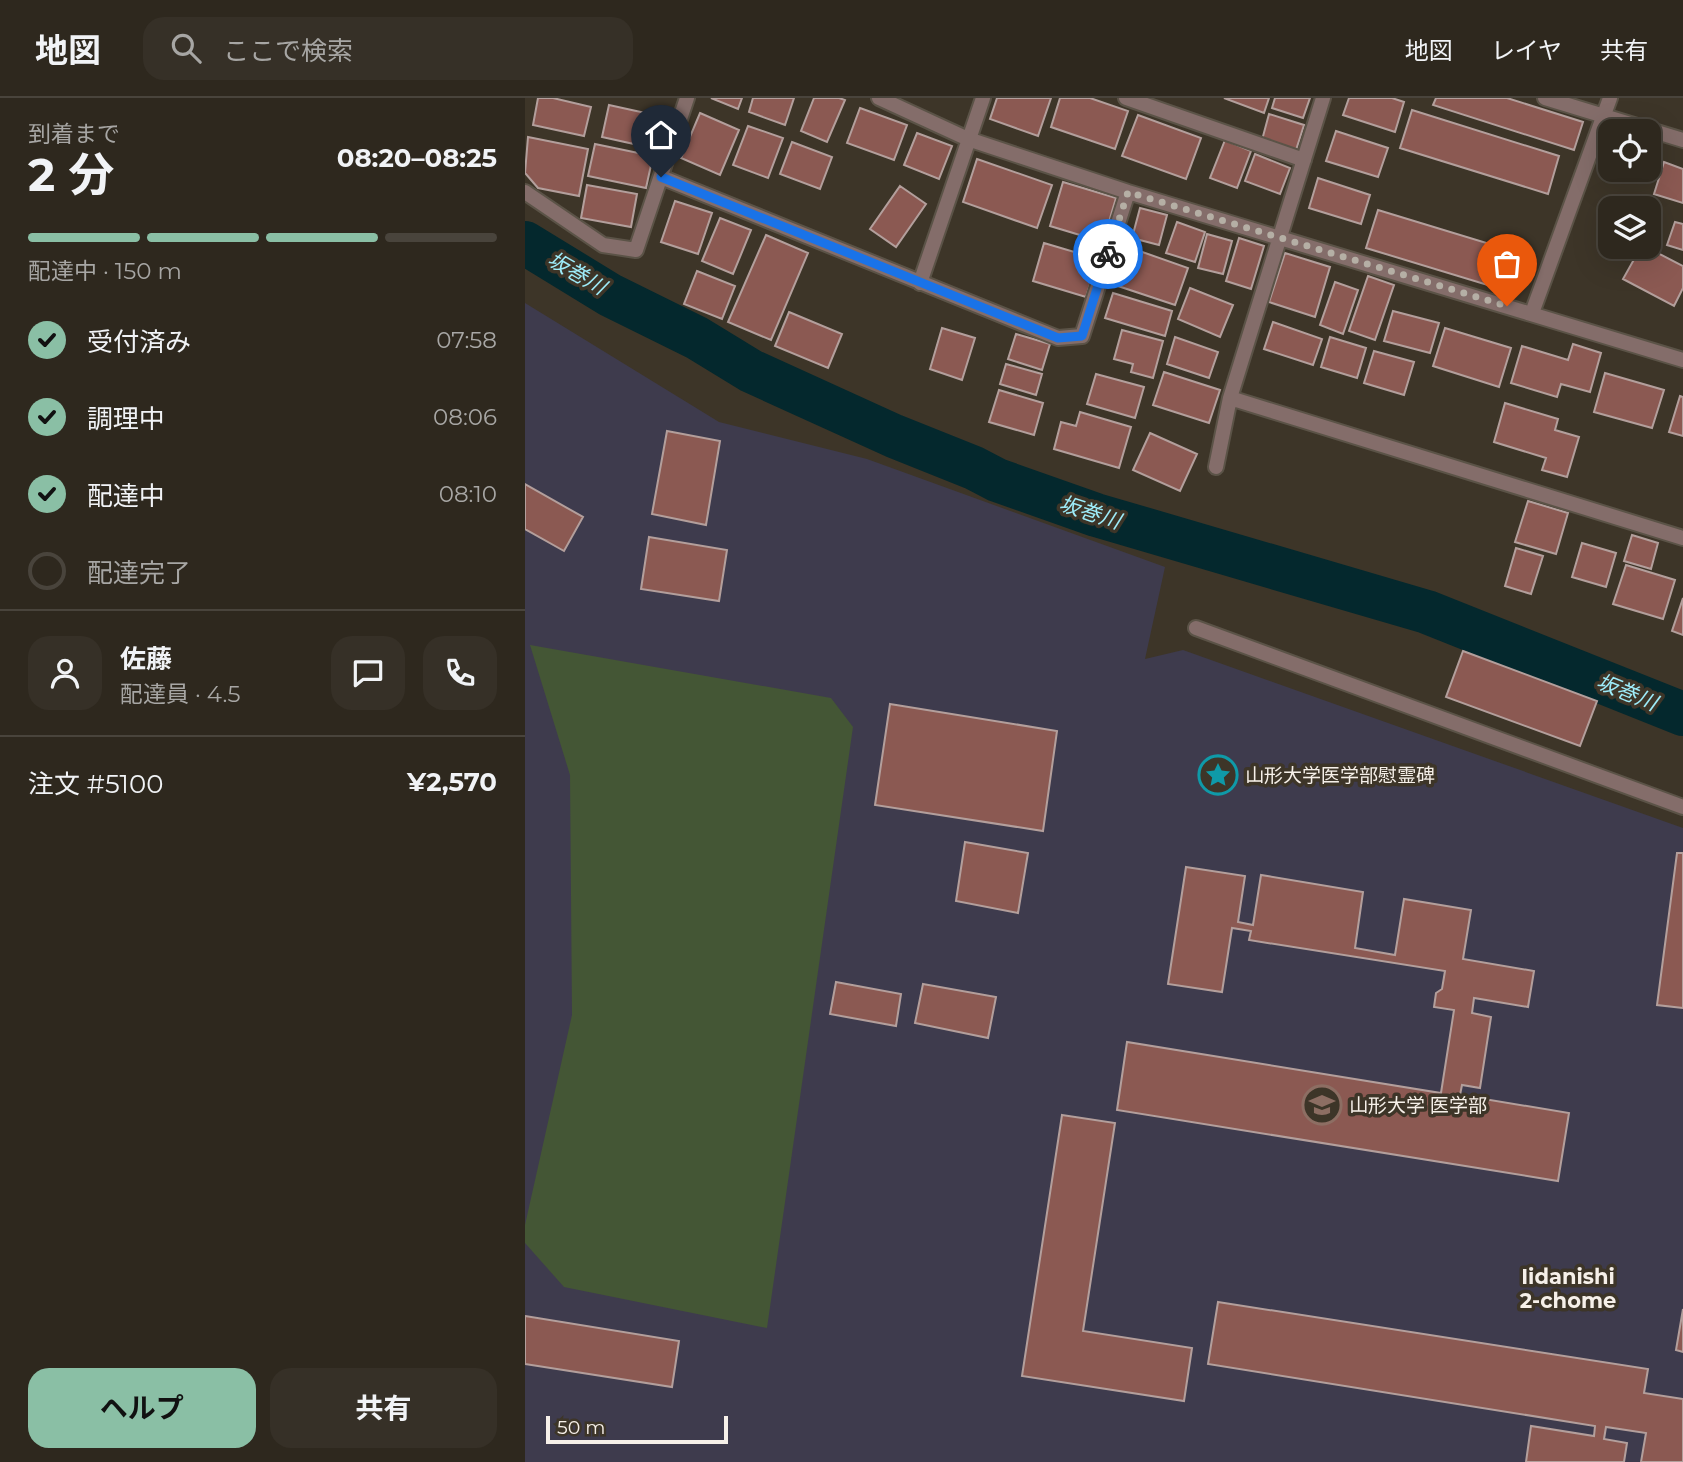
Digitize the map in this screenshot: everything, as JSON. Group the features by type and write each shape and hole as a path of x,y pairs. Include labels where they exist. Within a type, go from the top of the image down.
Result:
{"lane":[{"path":"525,192 603,245 636,250 687,98"},
{"path":"879,98 968,139 1128,192 1683,360"},
{"path":"920,283 983,98"},
{"path":"1126,98 1304,160"},
{"path":"1216,467 1230,398 1323,98"},
{"path":"1545,98 1683,140"},
{"path":"1532,313 1610,98"},
{"path":"661,177 1058,338 1082,336 1128,192"},
{"path":"1230,398 1683,538"},
{"path":"1196,628 1683,807"}],"shaded area":[{"path":"525,303 719,422 867,459 1165,567 1145,659 1183,650 1683,828 1683,1462 525,1462"}],"green space":[{"path":"530,645 831,698 853,727 767,1328 564,1287 525,1243 525,1225 572,1015 570,775"}],"building":[{"path":"538,98 553,98 591,107 584,136 533,125"},
{"path":"711,98 742,98 738,109"},
{"path":"753,98 794,98 785,125 749,112"},
{"path":"814,98 845,100 827,142 801,131"},
{"path":"997,98 1051,98 1038,136 990,119"},
{"path":"1060,98 1090,98 1128,111 1115,149 1051,127"},
{"path":"1224,98 1269,98 1264,113"},
{"path":"1275,98 1310,98 1303,118 1272,108"},
{"path":"1349,98 1392,98 1404,102 1395,132 1343,115"},
{"path":"1436,98 1507,98 1583,122 1574,150 1433,105"},
{"path":"609,105 650,114 643,146 602,137"},
{"path":"860,108 907,125 894,160 847,143"},
{"path":"1412,110 1559,156 1548,194 1400,148"},
{"path":"700,113 739,130 720,175 681,158"},
{"path":"1269,114 1304,125 1296,150 1262,140"},
{"path":"1138,115 1201,138 1186,179 1122,156"},
{"path":"748,126 783,138 768,178 733,165"},
{"path":"1336,131 1388,148 1378,177 1326,161"},
{"path":"917,133 952,146 939,179 904,165"},
{"path":"528,137 588,149 579,196 538,188 525,173"},
{"path":"1225,140 1251,151 1237,188 1210,178"},
{"path":"792,142 832,157 820,189 780,174"},
{"path":"595,144 653,156 646,188 588,176"},
{"path":"1255,154 1290,168 1280,194 1245,181"},
{"path":"977,159 1052,185 1037,228 963,202"},
{"path":"1664,162 1683,169 1683,203 1654,194 1658,182 1661,182"},
{"path":"1318,178 1370,195 1361,224 1309,208"},
{"path":"1063,182 1116,198 1103,242 1050,226"},
{"path":"587,185 637,194 631,227 581,218"},
{"path":"900,186 926,204 896,247 870,229"},
{"path":"675,201 712,213 698,254 661,242"},
{"path":"1140,208 1167,215 1159,245 1132,238"},
{"path":"1378,210 1526,255 1514,293 1366,248"},
{"path":"720,218 751,230 733,274 702,261"},
{"path":"1177,222 1205,232 1195,262 1166,253"},
{"path":"1675,222 1683,224 1683,250 1667,245"},
{"path":"1207,234 1232,241 1223,274 1198,268"},
{"path":"766,235 808,253 771,340 728,322"},
{"path":"1239,238 1264,246 1251,289 1226,281"},
{"path":"1044,243 1098,259 1086,297 1033,281"},
{"path":"1128,247 1188,268 1175,305 1115,285"},
{"path":"1285,253 1330,267 1315,317 1269,302"},
{"path":"1661,255 1683,266 1683,288 1674,306 1623,279 1634,259 1661,259"},
{"path":"697,271 735,286 722,319 684,304"},
{"path":"1368,276 1394,285 1375,340 1349,331"},
{"path":"1335,282 1358,290 1343,334 1320,325"},
{"path":"1190,288 1233,305 1220,337 1178,319"},
{"path":"1113,293 1172,311 1165,336 1105,318"},
{"path":"1393,311 1439,323 1430,353 1384,341"},
{"path":"789,312 842,334 828,368 775,346"},
{"path":"1273,322 1322,339 1313,365 1264,349"},
{"path":"942,328 975,338 962,380 930,369"},
{"path":"1445,328 1511,348 1499,387 1433,366"},
{"path":"1122,330 1163,341 1153,378 1131,372 1133,364 1114,359"},
{"path":"1016,334 1050,344 1042,370 1008,359"},
{"path":"1175,337 1218,352 1209,378 1167,364"},
{"path":"1330,337 1366,348 1357,378 1321,367"},
{"path":"1573,344 1601,353 1590,392 1561,384 1557,397 1511,383 1522,346 1568,360"},
{"path":"1374,351 1414,362 1404,395 1364,383"},
{"path":"1006,364 1042,374 1036,395 1000,384"},
{"path":"1164,372 1220,390 1209,423 1153,405"},
{"path":"1605,373 1664,390 1652,428 1594,412"},
{"path":"1096,374 1144,387 1135,418 1087,404"},
{"path":"999,390 1043,403 1034,435 989,422"},
{"path":"1680,396 1683,397 1683,436 1669,432"},
{"path":"1505,403 1558,419 1555,430 1579,437 1567,477 1542,470 1546,458 1494,442"},
{"path":"1080,412 1131,427 1119,468 1054,449 1061,422 1076,426"},
{"path":"667,431 720,441 706,525 652,514"},
{"path":"1150,433 1197,454 1180,491 1133,470"},
{"path":"525,484 583,517 564,551 525,529"},
{"path":"1528,501 1568,513 1556,554 1515,542"},
{"path":"1632,535 1658,543 1651,569 1624,561"},
{"path":"649,537 727,550 719,601 641,589"},
{"path":"1582,543 1616,553 1606,587 1572,577"},
{"path":"1516,548 1543,556 1531,594 1505,586"},
{"path":"1626,565 1675,580 1663,619 1613,604"},
{"path":"1683,598 1683,635 1672,631"},
{"path":"1463,651 1597,701 1580,746 1446,697"},
{"path":"890,704 1057,731 1043,831 875,805"},
{"path":"965,842 1028,853 1018,913 956,901"},
{"path":"1677,853 1683,853 1683,1008 1657,1005"},
{"path":"1186,867 1245,876 1238,922 1253,925 1261,875 1363,892 1355,948 1395,955 1404,899 1471,910 1463,959 1534,971 1528,1007 1474,998 1472,1013 1491,1017 1480,1088 1462,1085 1460,1095 1569,1113 1558,1181 1117,1110 1127,1042 1441,1093 1454,1010 1434,1007 1436,993 1442,989 1445,971 1249,940 1251,931 1232,928 1222,992 1168,984"},
{"path":"836,982 901,994 896,1026 830,1014"},
{"path":"923,984 996,997 988,1038 915,1023"},
{"path":"1062,1115 1115,1123 1083,1331 1192,1348 1184,1401 1022,1376"},
{"path":"1218,1302 1648,1369 1644,1393 1683,1399 1683,1462 1641,1462 1646,1433 1606,1427 1604,1439 1627,1443 1624,1462 1526,1462 1531,1426 1594,1436 1595,1426 1208,1364"},
{"path":"1683,1309 1683,1352 1676,1350"},
{"path":"525,1316 679,1341 672,1387 525,1364"}],"waterway":[{"name":"坂巻川","path":"525,243 610,295 697,338 751,371 997,480 1096,515 1427,612 1683,714"}],"way so far":[{"path":"1108,254 1128,192 1507,306"}],"place":[{"name":"山形大学医学部慰霊碑","path":"1218,775"},
{"name":"山形大学 医学部","path":"1322,1105"}],"district":[{"name":"Iidanishi 2-chome","path":"1568,1288"}],"route":[{"path":"661,177 1058,338 1082,336 1108,254"}]}
